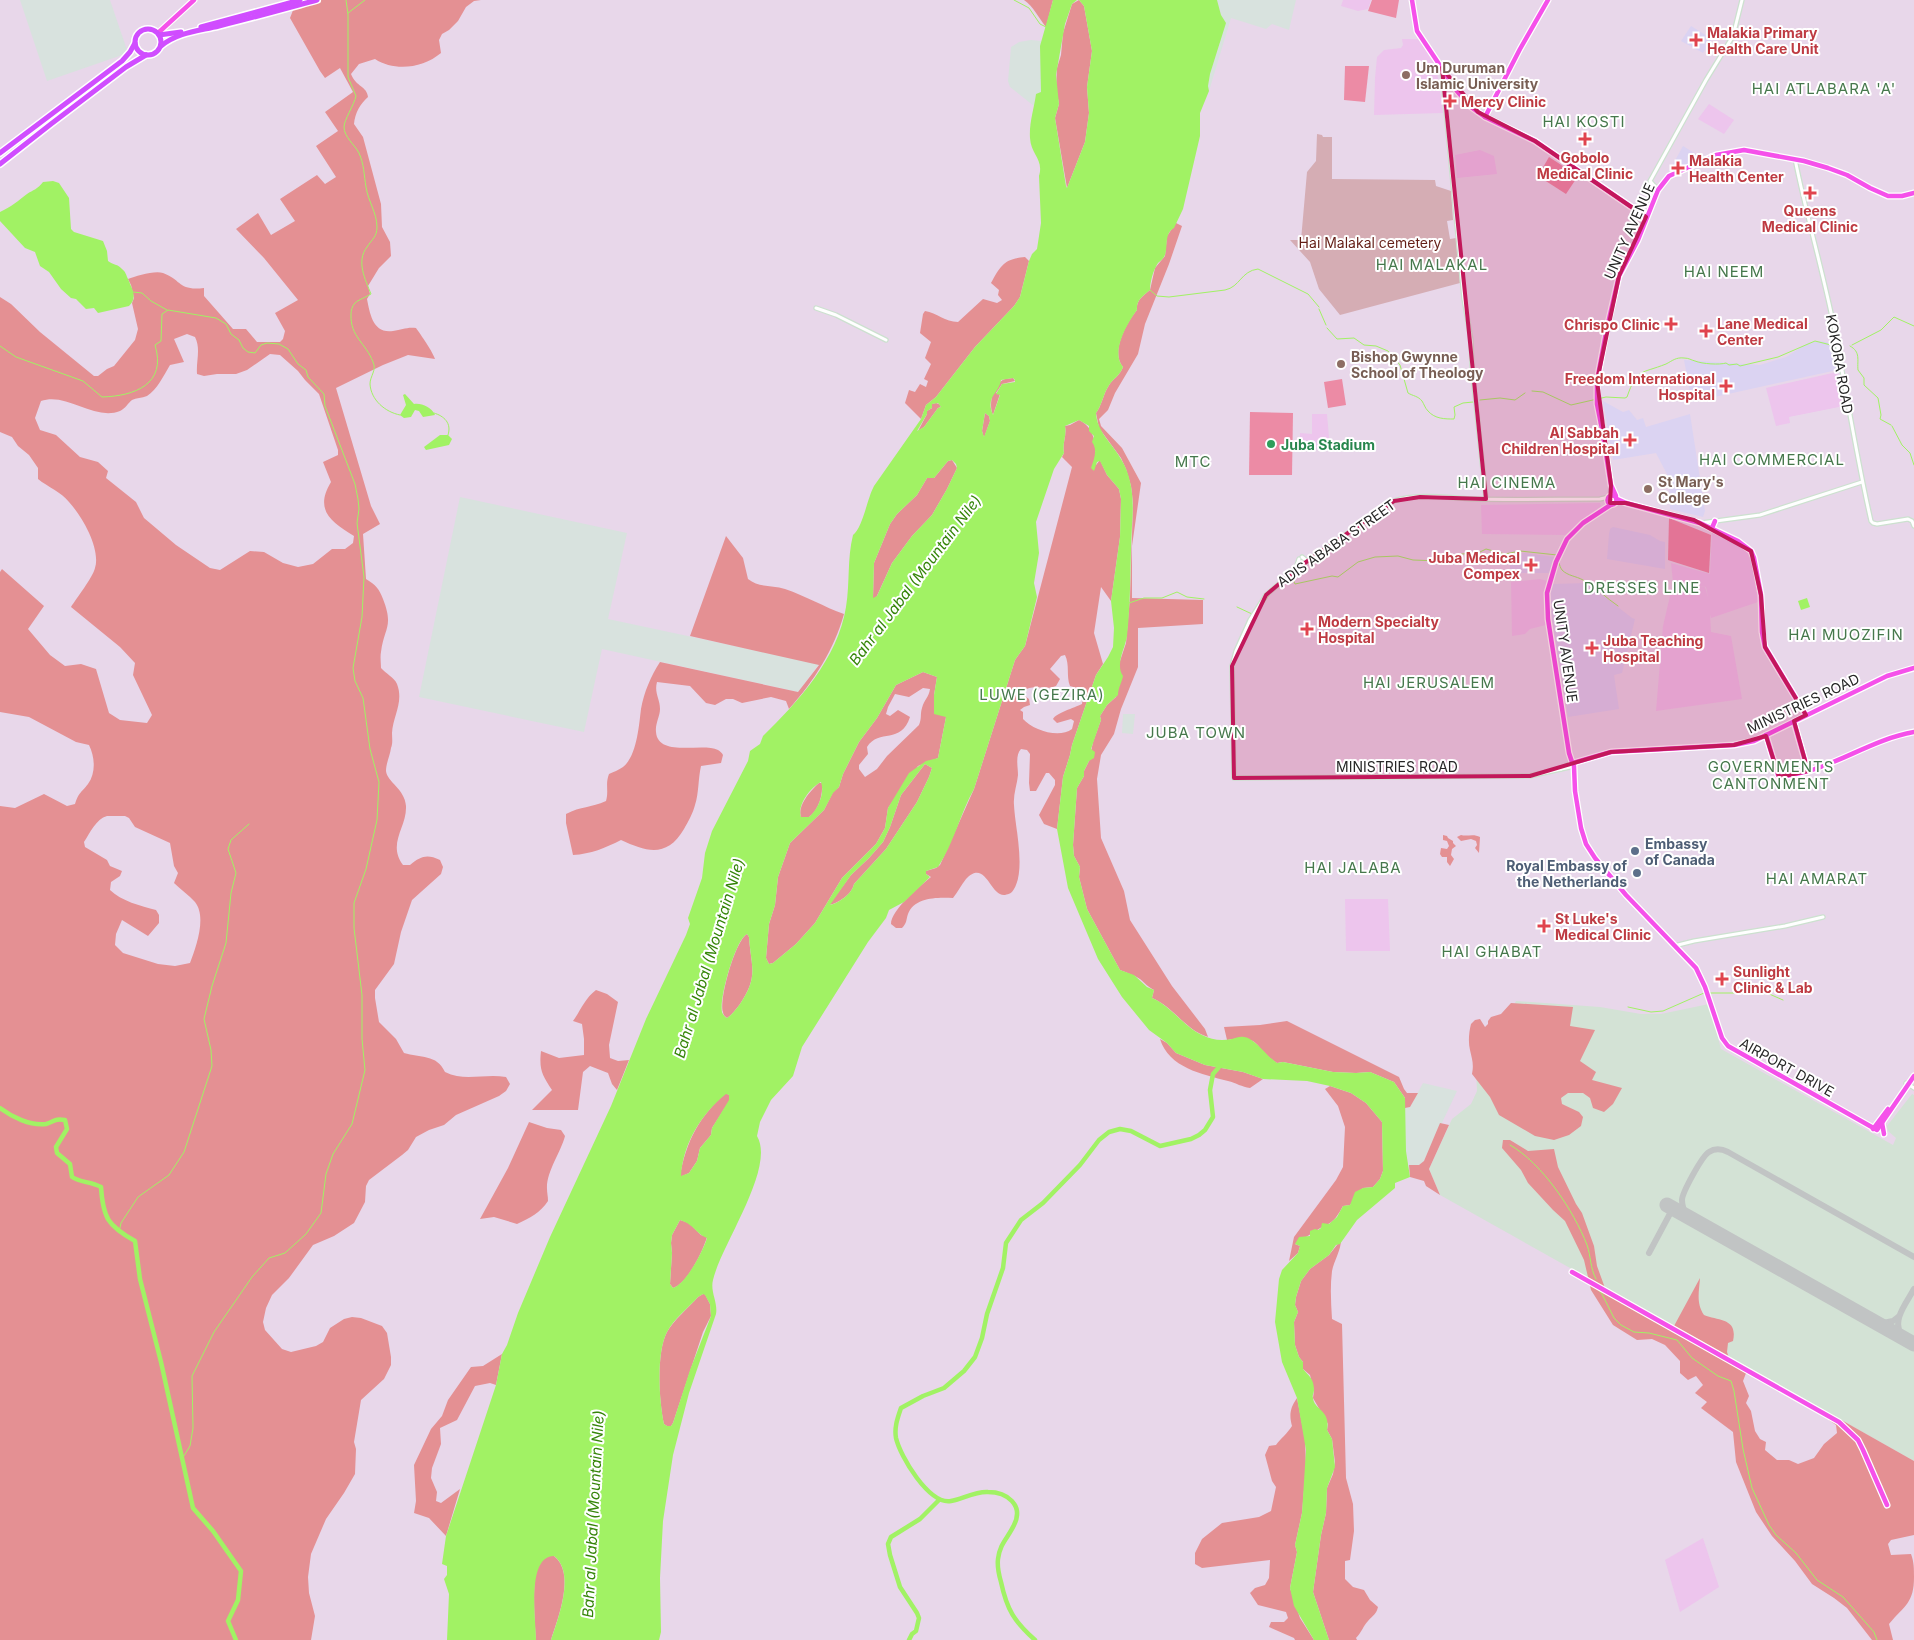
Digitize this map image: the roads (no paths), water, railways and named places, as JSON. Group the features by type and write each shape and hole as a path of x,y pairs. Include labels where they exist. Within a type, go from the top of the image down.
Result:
{"highway":[{"path":"0,153 122,60 130,52 138,34 144,30 153,30 159,34 180,32 300,0"},
{"path":"0,164 130,64 146,55 154,54 161,46 179,36 317,0"},
{"path":"159,34 161,46"},
{"path":"135,43 138,51 146,55"}],"main road":[{"path":"159,34 194,0"},
{"path":"1412,0 1417,31 1462,97 1471,107 1485,117 1535,141 1646,218"},
{"path":"1485,117 1548,0"},
{"name":"UNITY AVENUE","path":"1571,765 1548,619 1547,593 1556,562 1567,539 1583,523 1612,500 1598,406 1598,374 1606,328 1619,276 1638,240 1658,190 1669,176 1716,155 1744,150 1795,159 1847,175 1888,196 1902,196 1914,193"},
{"path":"1612,500 1700,523 1738,541 1748,548 1753,554 1761,595 1762,632 1765,647 1806,715"},
{"path":"1712,528 1715,521"},
{"name":"MINISTRIES ROAD","path":"1571,765 1611,752 1742,744 1794,722 1887,676 1914,668"},
{"path":"1794,722 1808,771"},
{"path":"1766,735 1779,777 1808,771 1880,742 1914,732"},
{"name":"AIRPORT DRIVE","path":"1571,765 1581,828 1588,849 1618,886 1696,968 1705,986 1722,1038 1728,1046 1875,1130 1880,1122"},
{"path":"1907,1084 1914,1071"},
{"path":"1866,1125 1880,1122 1914,1076"},
{"path":"1880,1122 1884,1134"},
{"path":"1572,1272 1839,1422 1858,1440 1887,1505"}],"street":[{"path":"1658,190 1650,181 1706,80 1733,36 1742,0"},
{"path":"1442,68 1464,299 1471,340 1472,367 1486,499"},
{"name":"KOKORA ROAD","path":"1795,159 1817,246 1862,482 1873,524 1907,518 1912,521 1914,526"},
{"path":"816,308 836,315 886,340"},
{"path":"1700,523 1760,515 1862,482"},
{"name":"ADIS ABABA STREET","path":"1234,778 1231,672 1234,658 1250,620 1262,600 1273,587 1306,561 1368,517 1400,498 1612,500"},
{"path":"1295,570 1300,558 1306,561"},
{"name":"MINISTRIES ROAD","path":"1234,778 1530,776 1561,770 1571,765"},
{"path":"1674,946 1694,941 1750,933 1823,917"},
{"path":"1907,1084 1914,1088"}],"water":[{"name":"Bahr al Jabal (Mountain Nile)","path":"1053,0 1077,0 1072,4 1065,24 1056,75 1059,104 1055,118 1067,188 1085,142 1089,113 1087,87 1092,51 1084,6 1079,0 1217,0 1221,15 1226,23 1210,74 1209,91 1200,113 1200,136 1183,209 1174,228 1168,234 1165,254 1155,269 1150,290 1139,301 1137,310 1122,337 1118,353 1123,367 1108,387 1096,413 1102,432 1125,466 1132,491 1129,608 1127,636 1120,661 1123,676 1118,695 1107,705 1100,716 1101,720 1091,749 1095,752 1094,758 1089,761 1084,771 1084,776 1077,788 1073,845 1074,856 1080,867 1079,877 1087,909 1120,970 1134,975 1147,987 1154,990 1152,998 1165,1006 1189,1027 1213,1039 1248,1038 1277,1063 1283,1062 1333,1072 1370,1072 1394,1082 1405,1098 1406,1151 1410,1177 1395,1183 1395,1188 1357,1220 1340,1244 1336,1245 1329,1255 1310,1269 1301,1281 1296,1297 1295,1305 1298,1312 1294,1322 1295,1345 1303,1362 1303,1369 1313,1383 1314,1402 1327,1418 1327,1430 1332,1439 1335,1467 1327,1488 1326,1513 1313,1592 1329,1640 1314,1640 1294,1606 1290,1588 1297,1552 1295,1545 1302,1513 1306,1450 1297,1398 1282,1362 1275,1322 1279,1279 1282,1270 1298,1253 1300,1246 1295,1244 1299,1237 1310,1236 1310,1231 1321,1228 1322,1223 1329,1224 1337,1217 1343,1206 1350,1205 1355,1192 1363,1188 1373,1187 1380,1179 1383,1171 1382,1122 1366,1103 1351,1093 1307,1081 1263,1079 1243,1072 1205,1065 1176,1053 1167,1043 1149,1030 1122,997 1098,959 1068,888 1057,829 1063,777 1072,745 1096,675 1113,647 1114,628 1111,601 1120,537 1121,499 1119,489 1107,475 1100,461 1097,462 1094,471 1091,468 1095,455 1095,448 1092,442 1094,436 1089,431 1089,426 1079,420 1065,426 1064,453 1054,469 1036,522 1039,553 1034,583 1037,597 1025,646 1015,660 974,789 944,858 938,867 926,871 926,874 930,877 904,902 889,910 886,918 868,942 802,1047 793,1076 771,1100 760,1122 757,1136 761,1150 759,1167 754,1186 713,1280 712,1289 716,1314 689,1393 673,1455 663,1521 660,1578 661,1632 659,1640 551,1640 561,1608 565,1584 564,1573 560,1563 554,1556 545,1559 539,1566 536,1578 534,1605 536,1640 447,1640 449,1594 444,1579 447,1575 447,1566 442,1564 446,1536 496,1385 502,1354 550,1237 611,1106 646,1019 686,935 690,924 688,918 702,878 705,853 712,831 748,761 750,751 760,744 763,736 803,694 835,644 842,626 846,607 853,535 860,526 874,486 921,419 926,405 936,397 975,347 1014,306 1020,297 1029,261 1037,249 1041,223 1040,165 1031,144 1030,132 1036,94 1041,92 1040,46","holes":["1013,378 1015,380 1015,382 1002,384 996,394 1000,395 993,415 991,409 991,399 1001,380","938,403 941,407 938,408 924,427 917,431 927,411 932,408 932,404","985,413 989,416 990,421 984,437 982,431","952,460 956,464 957,468 932,515 912,536 892,563 877,596 873,598 874,563 890,524 897,514 917,495 927,478 934,478 948,461","923,672 937,677 934,695 934,714 946,717 938,758 926,761 909,773 888,808 885,828 876,844 842,878 815,923 796,944 773,963 769,964 766,958 769,924 775,905 778,877 790,843 824,810 833,793 839,787 843,774 859,742 877,718 896,685","925,764 932,768 917,802 886,849 854,884 848,895 830,905 851,875 883,842 901,795","821,782 820,801 809,817 801,817 800,812 805,797","747,934 749,937 752,978 750,986 740,1004 727,1018 722,1012 723,995 729,970 738,947","726,1094 729,1095 729,1100 712,1128 711,1135 700,1148 697,1161 689,1173 681,1176 685,1152 701,1120 717,1102","680,1220 689,1224 707,1238 702,1251 688,1274 673,1288 670,1284 672,1235","703,1294 710,1304 711,1316 690,1370 673,1423 671,1426 667,1426 664,1424 661,1403 661,1352 667,1332 681,1314"]},
{"path":"53,181 59,183 69,198 71,229 74,232 103,241 108,261 119,266 125,272 134,296 129,306 98,313 94,308 86,309 76,299 71,298 61,289 49,272 40,266 35,252 25,248 0,221 0,212 43,182"},
{"path":"405,394 414,404 426,406 435,415 423,417 419,411 415,410 411,417 404,418 400,415 406,405 403,395"},
{"path":"440,435 448,435 452,439 449,445 426,450 424,447"},
{"path":"1807,598 1810,607 1801,610 1798,601"}],"waterway":[{"path":"346,0 348,14 348,77 356,96 346,120 344,131 361,157 367,192 376,217 377,227 375,236 362,258 363,270 371,294 354,304 351,311 351,322 353,329 370,355 374,365 370,384 373,395 384,408 400,415"},
{"path":"348,13 365,0"},
{"path":"1014,0 1029,8 1040,24 1046,27"},
{"path":"1150,290 1157,296 1169,297 1225,290 1234,286 1252,270 1258,269 1308,294 1319,307"},
{"path":"133,292 142,293 151,301 167,310"},
{"path":"1319,309 1326,325"},
{"path":"0,346 16,357 83,381 102,397 126,394 145,385 152,378 158,358 155,345 161,341 162,314 168,310 216,318 226,324 231,334 239,340 243,348 248,352 255,353 261,345 267,343 279,344 288,349 298,364 306,370 308,377 324,394 325,406 355,484 358,499 357,523 364,577 362,617 353,668 355,681 363,698 370,749 379,782 377,820 366,869 354,903 354,928 362,995 362,1039 365,1070 352,1124 333,1154 326,1174 321,1213 306,1234 285,1253 269,1258 252,1277 214,1332 192,1376 193,1428 190,1446 182,1459"},
{"path":"1852,345 1881,330 1894,317 1914,326"},
{"path":"1327,328 1337,339 1354,338 1364,345 1376,346 1388,351 1400,365 1408,393 1420,399 1427,410 1434,416 1454,419 1454,407 1463,403 1473,402"},
{"path":"1532,391 1543,392 1571,405 1606,397 1625,398 1637,376 1676,359 1686,358 1702,363 1726,363 1740,366 1778,357 1815,341 1831,345"},
{"path":"1850,346 1856,351 1858,370 1864,378 1864,385 1878,398 1880,419 1891,425"},
{"path":"1480,400 1500,398 1515,400 1525,393"},
{"path":"434,413 441,416 448,424 448,435"},
{"path":"1892,426 1902,445 1910,453 1914,465"},
{"path":"1291,575 1295,584 1332,576 1338,577 1358,562 1375,557 1398,556 1413,560 1440,561 1462,554 1478,553 1486,549 1505,554 1520,551 1557,555"},
{"path":"1559,563 1564,572 1588,583 1618,606"},
{"path":"1129,603 1144,598 1162,598 1177,592 1187,597 1204,599"},
{"path":"1255,615 1270,594"},
{"path":"1237,607 1252,614"},
{"path":"119,1232 121,1223 138,1197 169,1175 184,1152 212,1066 211,1050 204,1019 226,943 231,893 236,873 228,849 231,840 249,824"},
{"path":"1628,1007 1651,1012 1663,1011 1704,993"},
{"path":"1708,993 1767,993 1783,1000"},
{"path":"1035,1640 1012,1614 1003,1592 998,1571 1000,1549 1017,1518 1015,1506 1012,1501 1001,1494 983,1492 951,1501 942,1500 925,1488 909,1467 896,1438 897,1422 901,1408 923,1396 944,1388 964,1371 975,1357 1003,1268 1006,1243 1021,1220 1043,1203 1080,1165 1099,1140 1109,1132 1120,1129 1131,1131 1160,1146 1191,1139 1199,1135 1205,1130 1213,1117 1210,1090 1213,1074 1219,1067"},
{"path":"0,1108 16,1118 34,1124 46,1124 56,1120 65,1120 67,1129 56,1147 57,1153 70,1164 72,1177 101,1187 103,1206 109,1220 119,1231 135,1241 140,1279 161,1362 193,1508 213,1531 241,1571 238,1600 228,1621 236,1640"},
{"path":"1510,1145 1534,1163 1565,1203 1587,1245 1596,1279"},
{"path":"1597,1288 1614,1318 1621,1325 1634,1332 1649,1333 1677,1340 1692,1358 1718,1376 1731,1381 1752,1488 1769,1525 1776,1535 1796,1553 1817,1580 1843,1597 1874,1632 1877,1640"},
{"path":"909,1640 916,1631 919,1618 900,1587 888,1544 891,1537 920,1519 939,1500"}],"place":[{"name":"Malakia Primary Health Care Unit","path":"1696,40"},
{"name":"Um Duruman Islamic University","path":"1406,75"},
{"name":"Mercy Clinic","path":"1450,101"},
{"name":"Gobolo Medical Clinic","path":"1585,139"},
{"name":"Malakia Health Center","path":"1678,168"},
{"name":"Queens Medical Clinic","path":"1810,193"},
{"name":"Chrispo Clinic","path":"1671,324"},
{"name":"Lane Medical Center","path":"1706,331"},
{"name":"Bishop Gwynne School of Theology","path":"1341,364"},
{"name":"Freedom International Hospital","path":"1726,386"},
{"name":"Al Sabbah Children Hospital","path":"1630,440"},
{"name":"Juba Stadium","path":"1271,444"},
{"name":"St Mary's College","path":"1648,489"},
{"name":"Juba Medical Compex","path":"1531,565"},
{"name":"Modern Specialty Hospital","path":"1307,629"},
{"name":"Juba Teaching Hospital","path":"1592,648"},
{"name":"Embassy of Canada","path":"1635,851"},
{"name":"Royal Embassy of the Netherlands","path":"1637,873"},
{"name":"St Luke's Medical Clinic","path":"1544,926"},
{"name":"Sunlight Clinic & Lab","path":"1722,979"}],"district":[{"name":"HAI ATLABARA 'A'","path":"1824,88"},
{"name":"HAI KOSTI","path":"1584,121"},
{"name":"HAI MALAKAL","path":"1432,264"},
{"name":"HAI NEEM","path":"1724,271"},
{"name":"HAI COMMERCIAL","path":"1772,459"},
{"name":"MTC","path":"1193,461"},
{"name":"HAI CINEMA","path":"1507,482"},
{"name":"DRESSES LINE","path":"1642,587"},
{"name":"HAI MUOZIFIN","path":"1846,634"},
{"name":"HAI JERUSALEM","path":"1429,682"},
{"name":"LUWE (GEZIRA)","path":"1042,694"},
{"name":"JUBA TOWN","path":"1196,732"},
{"name":"GOVERNMENTS CANTONMENT","path":"1771,774"},
{"name":"HAI JALABA","path":"1353,867"},
{"name":"HAI AMARAT","path":"1817,878"},
{"name":"HAI GHABAT","path":"1492,951"}],"park label":[{"name":"Hai Malakal cemetery","path":"1370,242"}]}
